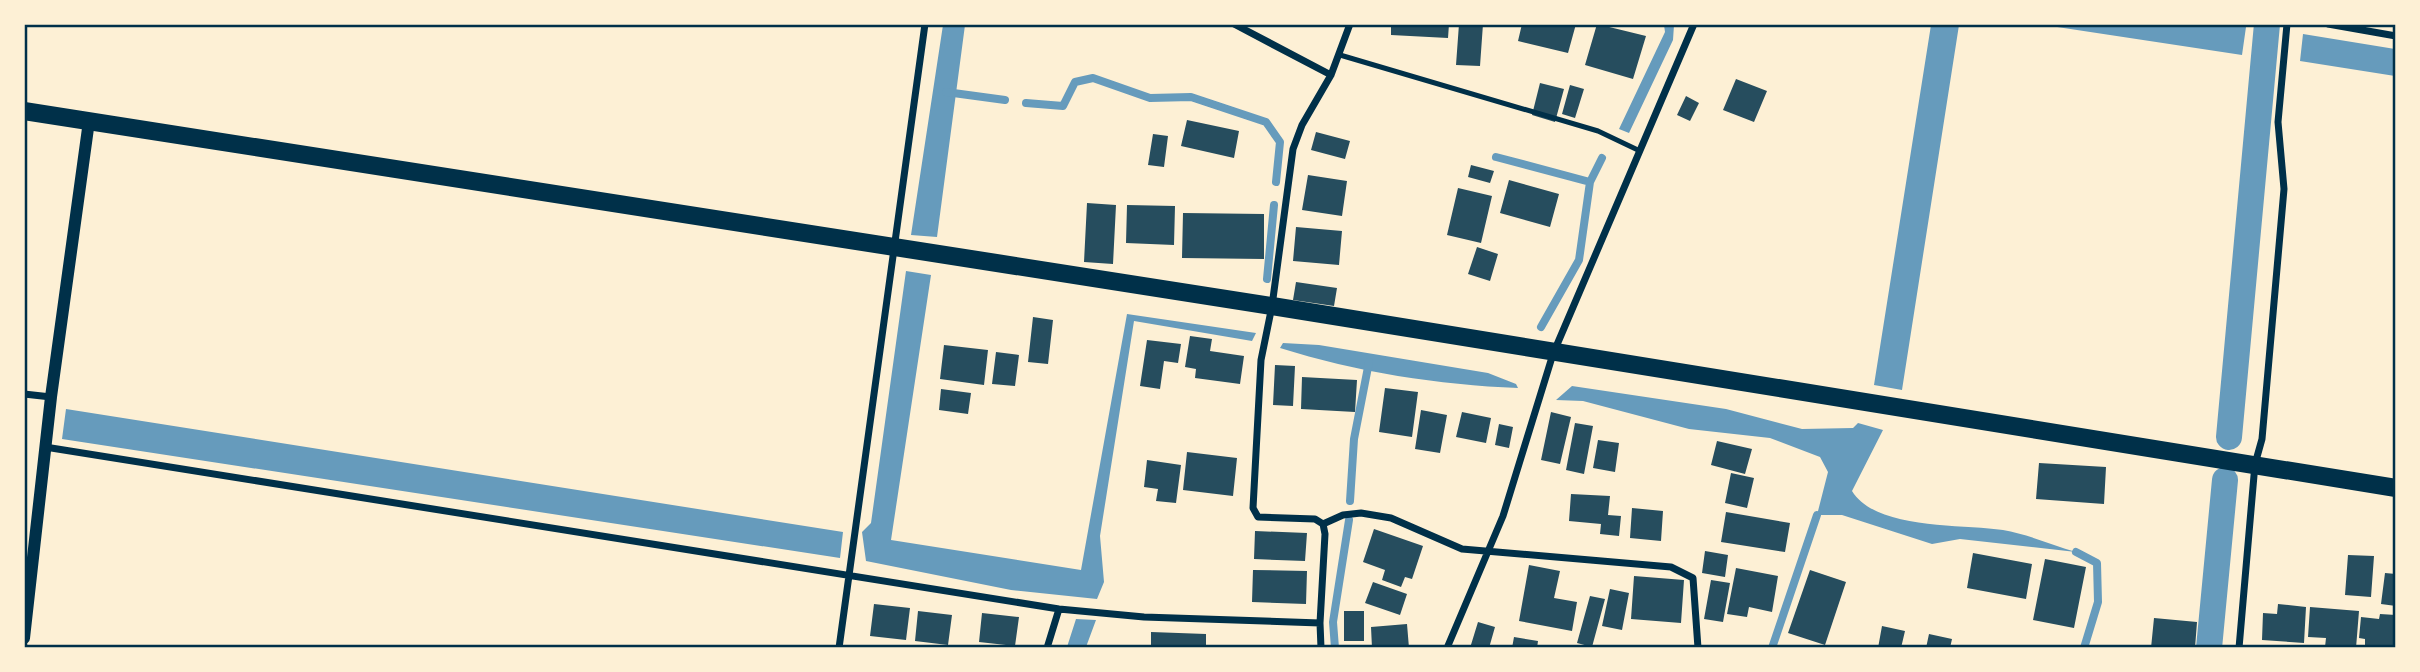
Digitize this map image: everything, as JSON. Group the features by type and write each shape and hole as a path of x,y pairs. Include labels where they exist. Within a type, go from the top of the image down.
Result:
{"main road":[{"path":"24,111 1272,306 1553,354 2396,488"}],"street":[{"path":"839,648 925,24"},
{"path":"1234,24 1331,75"},
{"path":"1321,648 1325,534 1323,524 1315,519 1258,517 1253,508 1261,360 1272,306 1293,149 1302,125 1331,75 1350,24"},
{"path":"1447,648 1503,516 1553,354 1694,24"},
{"path":"2239,648 2255,464 2262,439 2284,189 2278,122 2287,24"},
{"path":"2328,24 2396,36"},
{"path":"24,638 51,397 89,121"},
{"path":"24,394 51,397"},
{"path":"45,447 1059,609 1144,617 1320,624"},
{"path":"1323,524 1343,515 1391,518 1462,550 1671,567 1693,578 1698,648"},
{"path":"1047,648 1059,609"}],"lane":[{"path":"1340,55 1598,131 1640,151"}],"water":[{"path":"943,25 965,25 937,237 911,235"},
{"path":"1664,25 1674,25 1673,40 1629,133 1619,129 1665,32"},
{"path":"1931,25 1959,25 1902,390 1874,385"},
{"path":"2044,25 2246,27 2242,55"},
{"path":"2303,34 2395,49 2395,76 2300,61"},
{"path":"906,271 931,275 891,540 1081,570 1127,314 1256,333 1252,341 1134,321 1100,536 1104,582 1097,599 1011,590 866,561 862,532 871,523"},
{"path":"1283,343 1319,345 1488,373 1516,384 1518,388 1458,384 1368,370 1280,348"},
{"path":"1572,386 1726,409 1802,429 1853,428 1858,423 1883,430 1852,491 1864,504 1899,519 2003,530 2076,552 1960,539 1932,544 1842,515 1817,515 1828,472 1820,457 1770,438 1689,429 1583,401 1556,400"},
{"path":"66,409 843,532 840,558 62,439"},
{"path":"1076,619 1096,620 1086,647 1067,647"}],"building":[{"path":"1391,24 1449,24 1448,38 1391,35"},
{"path":"1459,24 1483,24 1480,66 1456,65"},
{"path":"1522,24 1576,24 1568,53 1518,41"},
{"path":"1597,24 1646,36 1633,79 1585,65"},
{"path":"1736,79 1767,91 1754,122 1723,110"},
{"path":"1540,83 1564,89 1555,122 1532,115"},
{"path":"1570,85 1584,89 1575,118 1562,114"},
{"path":"1686,96 1699,103 1690,121 1677,115"},
{"path":"1187,120 1239,131 1234,158 1181,146"},
{"path":"1316,132 1350,141 1345,159 1311,150"},
{"path":"1153,134 1168,136 1164,167 1148,165"},
{"path":"1471,165 1494,171 1490,183 1468,177"},
{"path":"1308,175 1347,181 1342,216 1302,210"},
{"path":"1509,180 1559,194 1550,227 1500,213"},
{"path":"1458,188 1492,196 1481,243 1447,235"},
{"path":"1087,203 1116,205 1113,264 1084,262"},
{"path":"1127,205 1175,206 1174,245 1126,243"},
{"path":"1183,213 1264,214 1264,259 1182,258"},
{"path":"1296,227 1342,231 1339,265 1293,261"},
{"path":"1477,247 1498,254 1490,281 1468,274"},
{"path":"1296,282 1337,288 1334,306 1293,300"},
{"path":"1033,317 1053,320 1048,364 1028,362"},
{"path":"1190,336 1212,339 1210,351 1244,356 1240,384 1195,378 1196,369 1185,367"},
{"path":"1147,340 1181,344 1178,363 1164,361 1160,389 1140,386"},
{"path":"944,345 988,350 984,385 940,379"},
{"path":"996,352 1019,355 1015,386 992,384"},
{"path":"1275,365 1295,366 1293,406 1273,405"},
{"path":"1302,377 1357,380 1355,412 1301,409"},
{"path":"1385,388 1418,392 1412,437 1379,432"},
{"path":"941,389 971,393 968,414 939,410"},
{"path":"1421,410 1447,415 1440,453 1415,449"},
{"path":"1462,412 1491,418 1486,443 1456,437"},
{"path":"1551,412 1571,417 1560,464 1541,460"},
{"path":"1575,423 1593,426 1584,474 1566,470"},
{"path":"1499,424 1513,427 1509,448 1495,445"},
{"path":"1598,440 1619,443 1615,472 1593,468"},
{"path":"1717,441 1752,449 1745,474 1711,465"},
{"path":"1187,452 1237,458 1233,496 1183,490"},
{"path":"1147,460 1181,465 1176,503 1156,501 1158,489 1144,487"},
{"path":"2039,463 2106,467 2104,504 2036,499"},
{"path":"1731,473 1754,478 1747,508 1725,503"},
{"path":"1571,494 1610,496 1608,515 1621,516 1619,536 1600,534 1601,524 1569,521"},
{"path":"1632,508 1663,511 1661,541 1630,538"},
{"path":"1726,512 1790,523 1785,552 1721,542"},
{"path":"1374,529 1423,546 1412,579 1405,577 1401,587 1382,580 1385,570 1363,562"},
{"path":"1255,531 1307,533 1305,561 1254,559"},
{"path":"1705,551 1728,555 1725,577 1702,573"},
{"path":"1973,553 2032,564 2026,599 1967,588"},
{"path":"2348,555 2374,556 2371,597 2345,595"},
{"path":"2045,559 2086,567 2074,628 2033,620"},
{"path":"1529,565 1560,571 1554,598 1577,602 1572,631 1519,621"},
{"path":"1736,568 1778,576 1772,612 1749,607 1747,617 1727,614"},
{"path":"1253,570 1307,571 1306,604 1252,602"},
{"path":"1810,570 1846,582 1825,645 1788,633"},
{"path":"2385,573 2396,574 2396,606 2381,604"},
{"path":"1634,576 1684,580 1681,623 1631,619"},
{"path":"1711,580 1730,583 1723,622 1704,619"},
{"path":"1373,582 1407,594 1400,615 1365,603"},
{"path":"1610,589 1629,593 1622,630 1602,626"},
{"path":"1590,596 1605,599 1592,647 1577,643"},
{"path":"874,604 910,608 906,640 870,636"},
{"path":"2278,604 2306,607 2304,643 2262,640 2263,613 2277,614"},
{"path":"2310,607 2359,611 2356,648 2325,647 2326,638 2308,637"},
{"path":"918,611 952,615 948,645 915,641"},
{"path":"1344,611 1364,611 1364,641 1344,641"},
{"path":"982,613 1019,617 1015,646 979,642"},
{"path":"2380,614 2396,615 2396,647 2365,645 2365,639 2359,638 2361,617 2379,619"},
{"path":"2154,618 2197,622 2195,648 2151,648"},
{"path":"1478,622 1495,627 1489,648 1470,648"},
{"path":"1407,624 1409,648 1372,648 1371,627"},
{"path":"1882,626 1905,631 1901,648 1878,648"},
{"path":"1151,632 1206,634 1206,648 1151,648"},
{"path":"1929,634 1952,639 1950,648 1926,648"},
{"path":"1514,637 1538,641 1537,648 1512,648"}],"waterway":[{"path":"2229,437 2267,24"},
{"path":"1026,103 1063,106 1075,82 1093,78 1150,98 1191,97 1266,122 1280,142 1276,182"},
{"path":"946,92 1005,100"},
{"path":"1496,157 1590,182"},
{"path":"1541,327 1579,260 1590,182 1602,158"},
{"path":"1267,279 1274,205"},
{"path":"1350,501 1354,439 1369,362"},
{"path":"2209,648 2225,480"},
{"path":"1772,648 1817,515"},
{"path":"1335,648 1333,622 1349,520"},
{"path":"2076,552 2097,563 2098,602 2084,648"}]}
